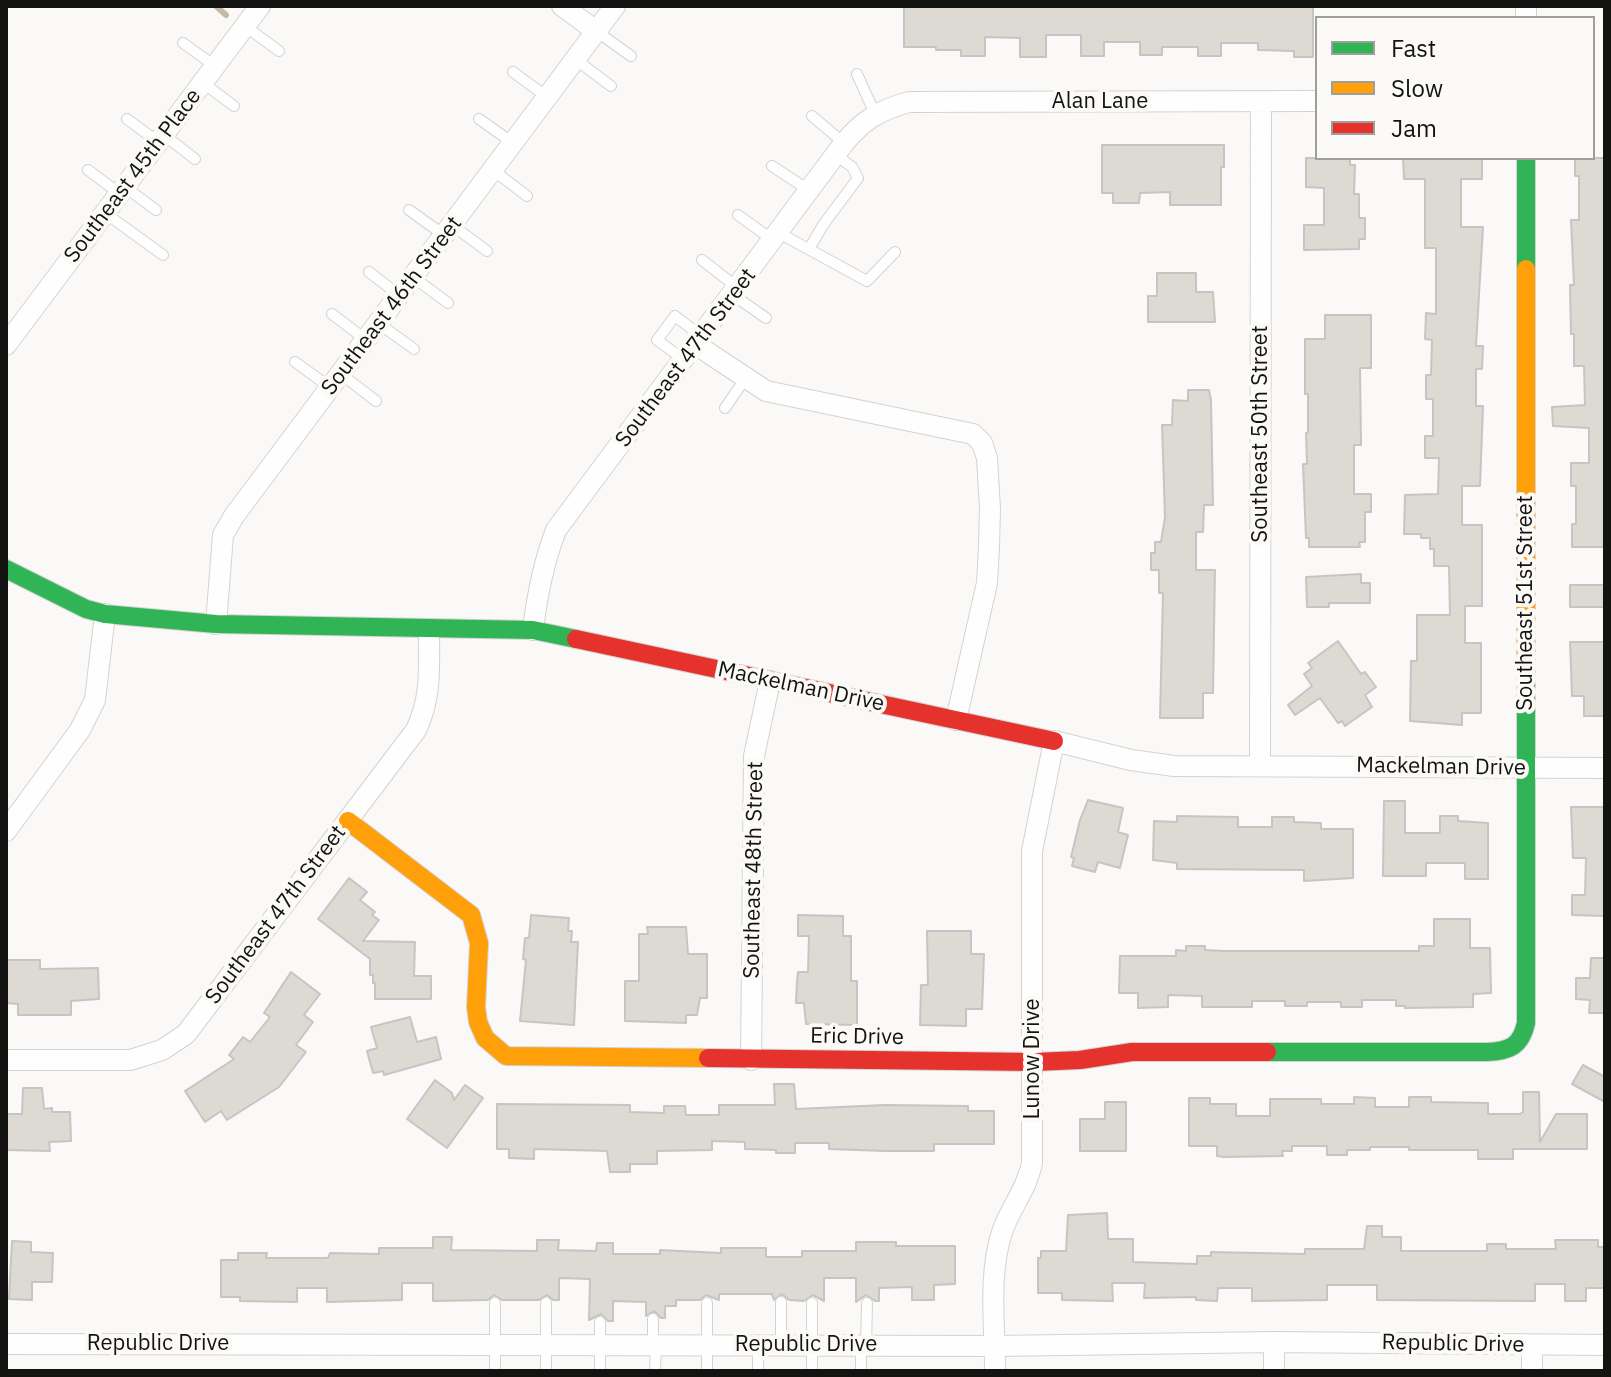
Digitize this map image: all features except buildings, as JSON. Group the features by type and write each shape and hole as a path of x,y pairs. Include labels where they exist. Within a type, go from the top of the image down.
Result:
{"street":[{"name":"Southeast 45th Place","path":"6,345 260,6"},
{"path":"562,6 596,31"},
{"name":"Southeast 46th Street","path":"216,624 223,535 234,516 615,6"},
{"name":"Alan Lane","path":"879,112 909,102 1315,101"},
{"name":"Southeast 50th Street","path":"1260,766 1261,102"},
{"name":"Southeast 47th Street","path":"533,630 544,561 556,530 857,127 879,112"},
{"name":"Southeast 51st Street","path":"1517,1046 1524,1039 1526,1023 1526,160"},
{"path":"693,346 766,391 973,434 982,443 987,458 990,509 987,583 956,720"},
{"name":"Mackelman Drive","path":"6,569 86,609 105,614 216,624 533,630 1131,760 1174,766 1605,768"},
{"path":"6,831 80,730 95,700 105,614"},
{"name":"Southeast 47th Street","path":"6,1060 130,1060 162,1050 186,1034 416,730 425,712 429,686 429,629"},
{"name":"Southeast 48th Street","path":"751,1060 754,756 770,681"},
{"name":"Lunow Drive","path":"995,1371 997,1250 1032,1163 1032,851 1054,741"},
{"name":"Eric Drive","path":"348,821 471,915 478,934 477,1022 483,1037 506,1056 1034,1062 1080,1060 1132,1052 1487,1052 1517,1046"},
{"path":"1274,1342 1274,1371"},
{"name":"Republic Drive","path":"6,1344 995,1346 1274,1342 1605,1345"},
{"path":"1532,1345 1532,1371"}],"lane":[{"path":"245,26 279,51"},
{"path":"596,31 631,56"},
{"path":"183,43 234,106"},
{"path":"575,59 611,86"},
{"path":"513,72 547,97"},
{"path":"857,74 879,112"},
{"path":"809,249 858,178 840,149 812,116"},
{"path":"127,119 195,159"},
{"path":"479,119 513,143"},
{"path":"772,166 810,191"},
{"path":"88,170 156,210"},
{"path":"493,170 527,196"},
{"path":"409,210 487,251"},
{"path":"105,213 163,255"},
{"path":"738,215 867,281 895,252"},
{"path":"702,260 766,318"},
{"path":"369,272 399,295"},
{"path":"413,277 448,303"},
{"path":"332,314 414,349"},
{"path":"295,362 376,401"},
{"path":"725,408 745,379"},
{"path":"781,1302 781,1345"},
{"path":"495,1303 495,1371"},
{"path":"546,1303 546,1371"},
{"path":"707,1303 707,1371"},
{"path":"812,1303 812,1371"},
{"path":"861,1371 867,1303"},
{"path":"653,1319 655,1371"},
{"path":"600,1322 600,1371"},
{"path":"758,1345 758,1371"}],"waterway":[{"path":"216,6 226,15"}],"traffic: fast":[{"path":"1526,160 1526,269"},
{"path":"6,569 86,609 105,614 216,624 533,630 576,639"},
{"path":"1267,1052 1487,1052 1502,1050 1518,1042 1526,1023 1526,659"}],"traffic: slow":[{"path":"1526,269 1526,659"},
{"path":"348,821 471,915 479,943 478,1022 485,1038 506,1056 708,1058"}],"traffic: jam":[{"path":"576,639 1054,741"},
{"path":"708,1058 1034,1062 1080,1060 1132,1052 1267,1052"}]}
